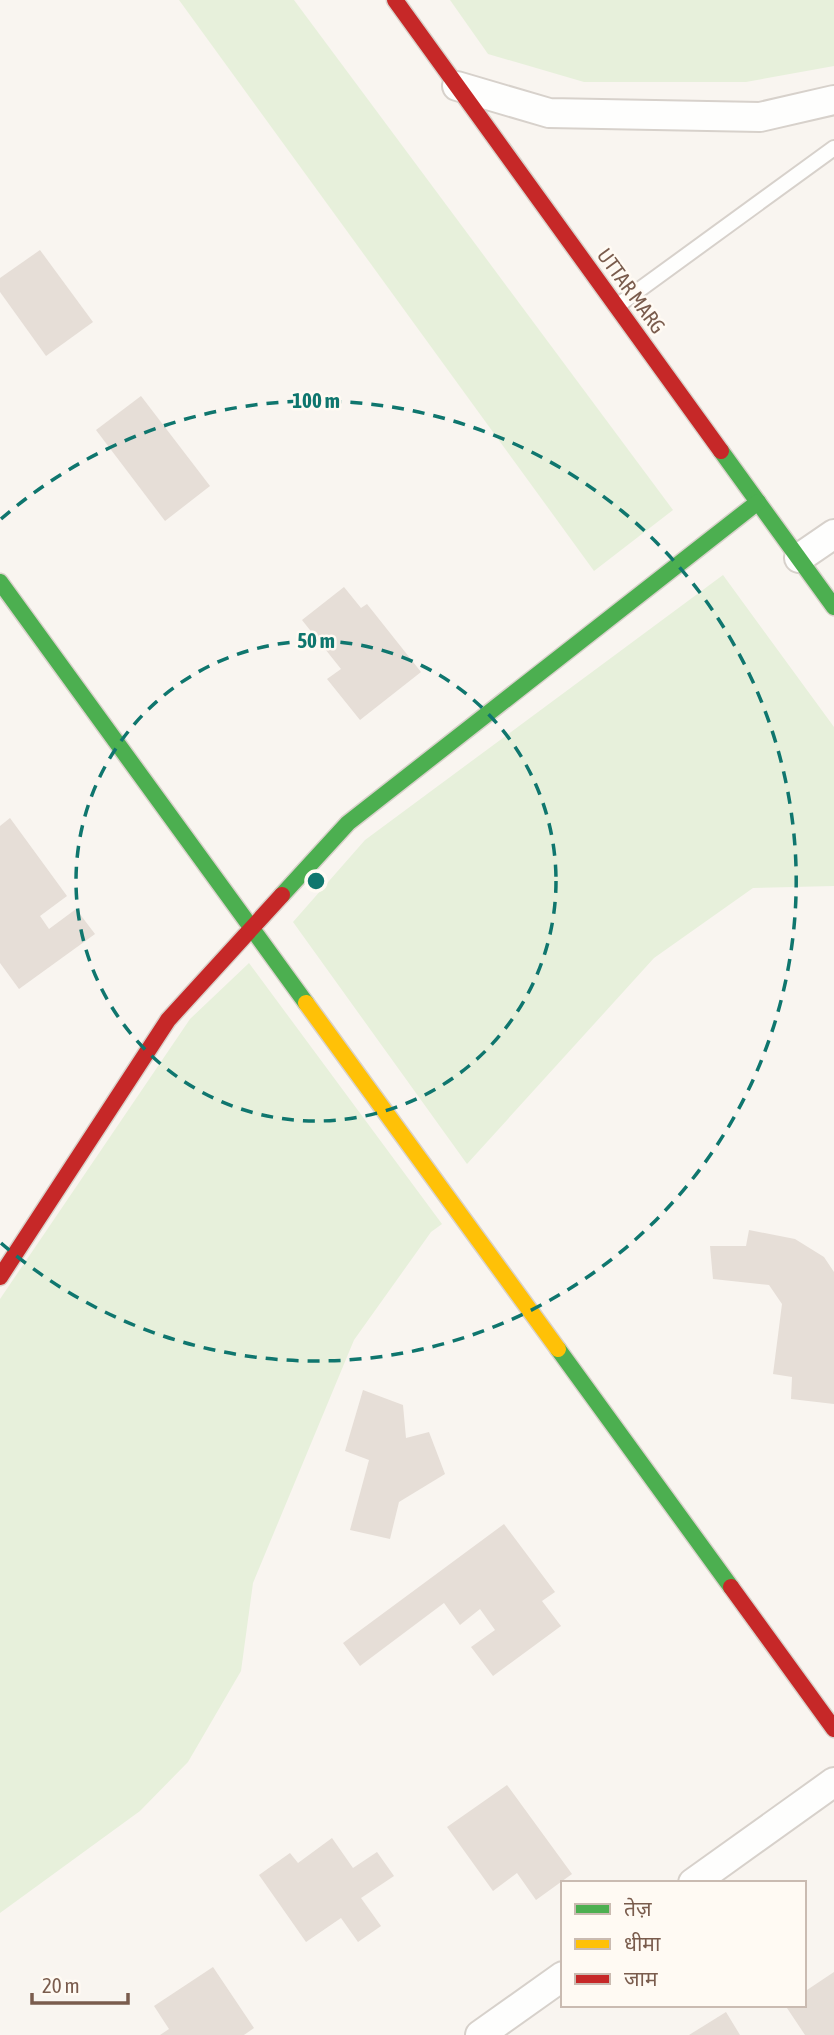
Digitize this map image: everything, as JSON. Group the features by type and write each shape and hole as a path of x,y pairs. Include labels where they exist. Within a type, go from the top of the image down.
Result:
{"street":[{"name":"UTTAR MARG","path":"395,0 834,607"},
{"path":"457,86 549,113 760,117 834,100"},
{"path":"0,1277 168,1020 348,823 758,502"},
{"path":"799,558 834,534"},
{"path":"0,582 834,1729"},
{"path":"696,1881 834,1782"},
{"path":"480,2035 561,1977"}],"lane":[{"path":"616,306 834,148"}],"green space":[{"path":"179,0 294,0 673,510 594,571"},
{"path":"450,0 834,0 834,66 746,82 584,82 488,54"},
{"path":"723,575 834,727 834,886 753,888 654,958 467,1164 293,922 365,840"},
{"path":"249,963 442,1224 431,1232 354,1340 253,1583 241,1671 188,1762 140,1811 0,1913 0,1299 190,1019"}],"building":[{"path":"40,250 93,322 46,356 0,292 0,278"},
{"path":"141,396 210,486 165,521 96,430"},
{"path":"344,587 361,608 367,604 421,672 360,720 327,679 341,669 302,620"},
{"path":"10,818 67,896 40,916 49,929 76,909 95,934 19,989 0,963 0,826"},
{"path":"749,1230 795,1239 824,1257 834,1272 834,1404 791,1399 792,1377 773,1374 782,1304 769,1285 713,1279 710,1246 746,1246"},
{"path":"363,1390 403,1405 406,1438 429,1432 445,1474 399,1502 390,1539 350,1530 369,1460 345,1451"},
{"path":"504,1524 555,1592 542,1601 561,1626 493,1676 471,1647 495,1630 480,1609 460,1625 444,1603 360,1666 343,1643"},
{"path":"507,1785 572,1874 536,1900 517,1873 493,1891 447,1827"},
{"path":"332,1838 353,1868 377,1852 394,1876 361,1898 381,1926 358,1942 341,1918 306,1942 259,1875 290,1853 298,1863"},
{"path":"213,1967 254,2028 244,2035 160,2035 169,2029 154,2006"},
{"path":"834,1972 834,2035 805,2035 786,2007 806,2007 806,1991"},
{"path":"726,2012 740,2035 689,2035"}],"traffic: fast":[{"path":"721,451 834,607"},
{"path":"282,895 348,823 758,502"},
{"path":"0,582 306,1003"},
{"path":"558,1349 731,1587"}],"traffic: slow":[{"path":"306,1003 558,1349"}],"traffic: jam":[{"path":"395,0 721,451"},
{"path":"0,1277 168,1020 282,895"},
{"path":"731,1587 834,1729"}]}
